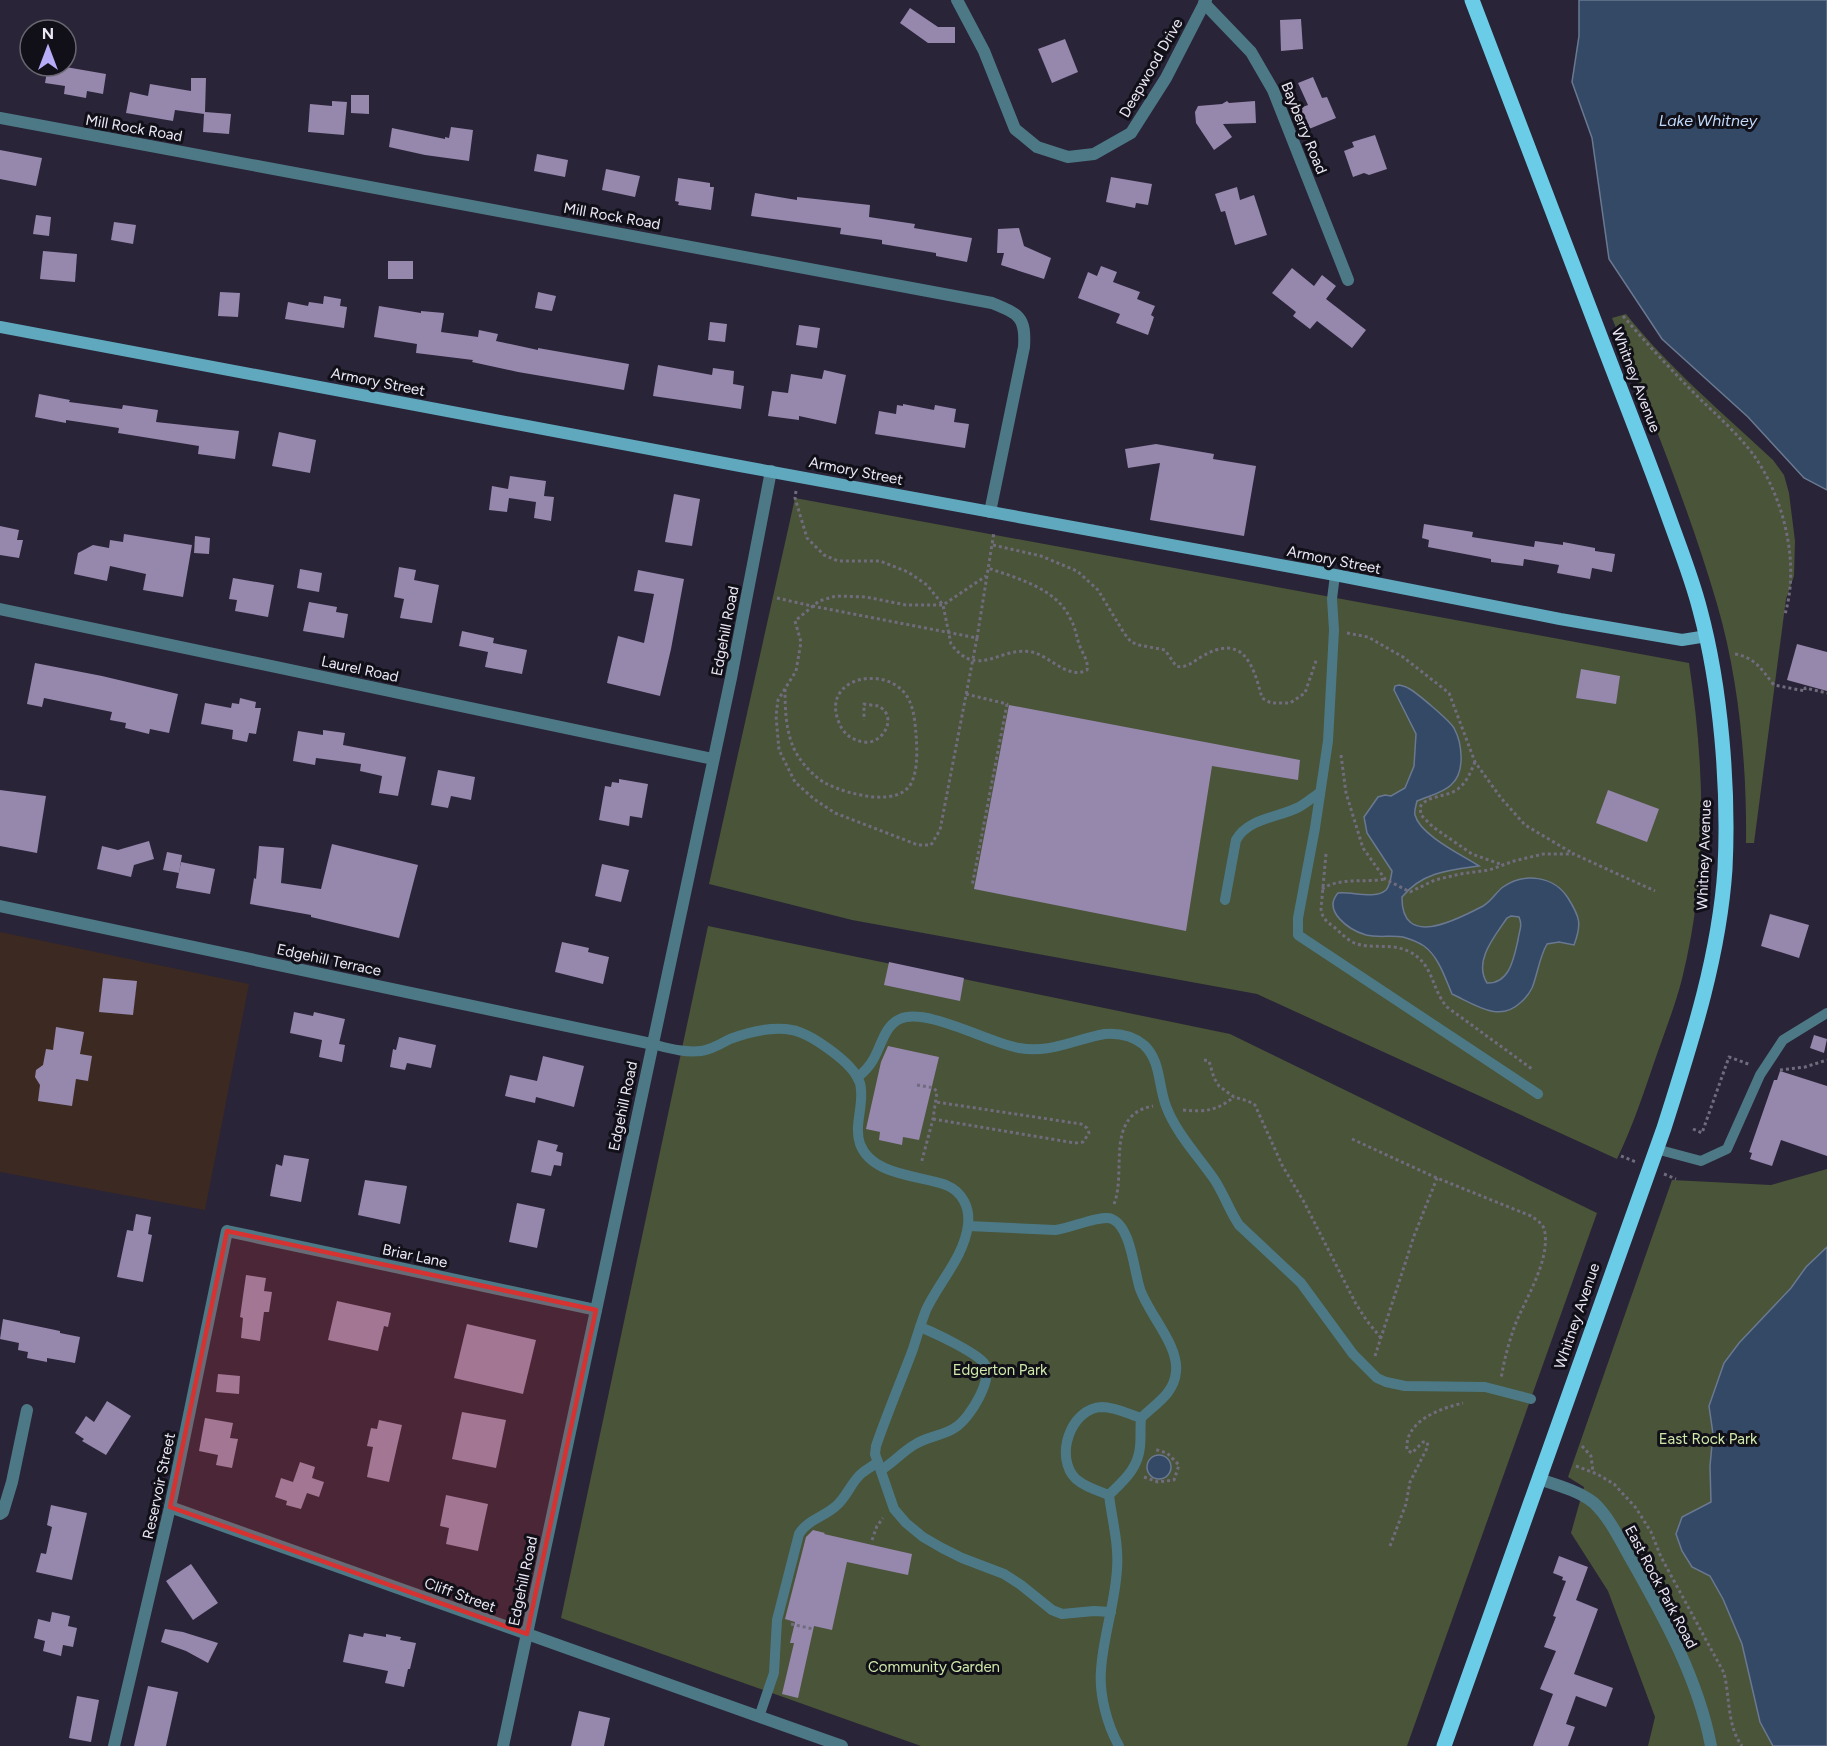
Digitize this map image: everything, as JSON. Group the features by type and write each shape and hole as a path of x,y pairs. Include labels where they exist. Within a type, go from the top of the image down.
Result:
{"main road":[{"name":"Whitney Avenue","path":"1444,1746 1656,1149 1689,1049 1707,984 1718,928 1725,868 1725,802 1716,693 1707,636 1691,579 1472,0"},
{"name":"Armory Street","path":"0,327 1335,575 1560,619 1682,640 1707,636"}],"street":[{"name":"Deepwood Drive","path":"957,0 984,51 1015,129 1036,147 1068,158 1094,154 1131,133 1166,78 1205,2"},
{"name":"Bayberry Road","path":"1205,2 1251,52 1273,90 1348,280"},
{"name":"Mill Rock Road","path":"0,118 993,303 1006,308 1018,316 1024,324 1025,332 990,512"},
{"name":"Edgehill Road","path":"503,1746 731,678 771,471"},
{"name":"Laurel Road","path":"0,609 713,759"},
{"name":"Edgehill Terrace","path":"0,906 652,1044"},
{"name":"Briar Lane","path":"227,1231 596,1310"},
{"name":"Reservoir Street","path":"114,1746 170,1507 227,1231"},
{"path":"0,1514 3,1512 12,1482 27,1410"},
{"name":"East Rock Park Road","path":"1539,1479 1587,1499 1602,1513 1619,1538 1660,1612 1695,1684 1712,1746"},
{"name":"Cliff Street","path":"170,1507 842,1746"}],"lane":[{"path":"1335,575 1332,598 1334,630 1328,741 1298,918 1298,935 1538,1094"},
{"path":"1225,900 1236,840 1240,832 1251,824 1298,808 1319,794"},
{"path":"1656,1149 1701,1161 1727,1149 1760,1075 1784,1040 1827,1013"},
{"path":"858,1077 875,1058 881,1042 893,1023 901,1018 930,1018 1001,1044 1022,1049 1054,1048 1096,1035 1112,1033 1128,1036 1143,1045 1152,1056 1165,1105 1183,1136 1219,1186 1239,1225 1301,1283 1353,1354 1370,1372 1386,1382 1405,1386 1472,1386 1499,1390 1531,1399"},
{"path":"652,1044 681,1051 703,1051 762,1030 792,1030 807,1034 850,1067 858,1077 861,1089 858,1138 862,1150 870,1159 918,1178 947,1185 962,1196 966,1203 968,1226 962,1248 931,1300 876,1446 875,1454 894,1509 906,1523 932,1543 962,1558 1004,1574 1053,1611 1062,1614 1111,1612"},
{"path":"968,1226 1055,1230 1109,1217 1116,1221 1128,1239 1141,1292 1170,1346 1177,1368 1173,1386 1168,1394 1142,1418 1141,1446 1137,1463 1132,1472 1109,1495"},
{"path":"759,1717 774,1672 777,1620 795,1544 802,1528 838,1505 861,1473 892,1463 911,1446 923,1439 950,1431 958,1426 968,1415 983,1389 988,1369 983,1362 920,1327"},
{"path":"1109,1495 1075,1479 1069,1468 1066,1450 1071,1430 1076,1421 1094,1408 1115,1409 1142,1418"},
{"path":"1109,1495 1116,1536 1115,1598 1100,1671 1102,1693 1109,1722 1119,1746"}],"path":[{"path":"1623,316 1658,357 1742,440 1771,483 1786,527 1789,547 1788,602 1785,614"},
{"path":"798,476 795,498 807,538 824,555 838,561 880,561 908,572 927,585 943,605 950,641 955,649 972,661 985,661 1020,651 1045,656 1068,671 1083,672 1088,668 1070,617 1062,605 1029,583 988,568"},
{"path":"986,576 943,605 906,605 873,598 844,596 824,599 795,621 801,642 796,672 778,700 776,716 779,750 795,782 814,799 835,813 918,845 931,845 940,830 977,638 994,532"},
{"path":"993,545 1041,556 1077,571 1098,590 1131,642 1165,650"},
{"path":"777,598 977,638"},
{"path":"1735,654 1748,656 1756,662 1774,685 1805,691 1806,686 1827,693"},
{"path":"785,688 786,718 792,741 800,759 810,771 826,783 851,793 873,798 891,796 905,790 913,779 917,746 914,715 907,698 898,686 886,681 867,678 852,682 839,692 835,703 836,717 841,729 850,738 866,743 879,738 888,726 885,713 878,706 864,704 864,720"},
{"path":"966,694 1007,704 972,886"},
{"path":"1336,760 1339,752 1346,793 1364,848 1385,879 1410,892 1435,880 1489,870 1543,854 1574,854"},
{"path":"1504,865 1472,854 1421,815 1420,807 1424,801 1459,789 1476,762 1501,798 1525,825 1574,854 1655,891"},
{"path":"1327,848 1322,889 1322,915 1327,922 1353,943 1381,947 1392,945 1418,957 1434,980 1442,1001 1447,1007 1532,1069"},
{"path":"1322,889 1343,882 1385,879"},
{"path":"1204,1060 1209,1061 1214,1078 1220,1086 1234,1097 1255,1105 1282,1165 1304,1202 1356,1304 1382,1338"},
{"path":"916,1085 934,1088 937,1092 933,1119 918,1178"},
{"path":"1109,1217 1119,1190 1120,1146 1125,1127 1139,1110 1165,1105 1181,1110 1201,1112 1220,1107 1234,1097"},
{"path":"933,1119 1075,1143 1083,1142 1089,1133 1087,1128 1081,1124 936,1102"},
{"path":"1352,1138 1437,1178 1541,1222 1545,1231 1542,1262 1509,1343 1499,1390"},
{"path":"1370,1372 1414,1236 1437,1178"},
{"path":"1390,1546 1406,1504 1410,1482 1428,1446 1427,1442 1423,1442 1412,1453 1407,1450 1412,1430 1426,1416 1448,1406 1468,1401"},
{"path":"1582,1446 1591,1456 1593,1472"},
{"path":"1153,1481 1174,1480 1179,1465 1163,1452"},
{"path":"1576,1466 1593,1472 1614,1484 1636,1508 1651,1532 1661,1557 1724,1673 1731,1722 1742,1746"},
{"path":"872,1540 881,1520 894,1509"},
{"path":"777,1620 813,1629"}],"highlighted area":[{"path":"227,1231 596,1310 527,1634 170,1507"}],"shaded area":[{"path":"0,932 249,984 205,1210 0,1172"}],"green space":[{"path":"1626,314 1678,372 1773,460 1784,475 1789,493 1795,541 1794,576 1786,599 1754,843 1746,843 1745,784 1740,723 1725,633 1681,496 1612,318"},
{"path":"795,498 1689,663 1701,782 1700,861 1696,901 1690,940 1676,999 1638,1109 1617,1159 1257,994 852,920 709,884"},
{"name":"Edgerton Park","path":"708,926 1230,1034 1597,1213 1407,1746 921,1746 561,1618"},
{"name":"East Rock Park","path":"1827,1169 1827,1746 1648,1746 1655,1717 1608,1591 1571,1533 1584,1487 1568,1477 1672,1180 1771,1185"}],"water":[{"name":"Lake Whitney","path":"1579,0 1827,0 1827,490 1804,478 1748,417 1662,339 1609,259 1592,138 1572,82 1579,36"},
{"path":"1395,686 1407,687 1446,719 1454,728 1461,749 1459,773 1451,785 1417,801 1415,815 1418,822 1433,837 1479,866 1437,874 1418,882 1402,897 1404,913 1411,923 1421,927 1433,926 1460,918 1489,902 1500,889 1511,882 1529,878 1555,885 1568,898 1575,910 1579,926 1574,945 1559,942 1547,944 1531,990 1524,1000 1512,1009 1495,1012 1486,1010 1452,994 1438,962 1424,946 1403,937 1366,935 1352,929 1335,913 1333,906 1338,893 1369,895 1381,893 1386,890 1390,881 1392,871 1367,833 1364,817 1378,797 1391,796 1405,788 1414,766 1416,734 1394,690","holes":["1519,917 1520,929 1510,968 1501,979 1487,983 1483,975 1487,949 1507,918"]},
{"path":"1827,1247 1827,1746 1773,1746 1760,1722 1742,1644 1723,1599 1710,1576 1692,1567 1682,1551 1676,1534 1682,1517 1711,1502 1710,1466 1713,1434 1709,1406 1724,1363 1739,1343 1791,1288 1806,1267"},
{"path":"1159,1455 1164,1456 1170,1462 1170,1472 1164,1478 1159,1479 1154,1478 1148,1472 1147,1467 1148,1462 1154,1456"}],"building":[{"path":"910,8 938,27 955,27 955,43 928,43 900,23"},
{"path":"1301,19 1303,49 1281,51 1280,20"},
{"path":"1065,39 1078,72 1052,83 1038,49"},
{"path":"78,69 106,74 103,94 87,91 86,98 64,94 65,86 45,83 46,78 78,78"},
{"path":"1313,77 1322,98 1327,97 1336,118 1309,129 1300,108 1308,105 1298,83"},
{"path":"191,78 206,78 205,112 231,114 229,134 203,132 204,114 175,110 173,121 126,113 130,92 148,96 150,84 191,91"},
{"path":"351,95 369,95 369,114 351,113"},
{"path":"332,101 347,102 344,135 308,132 310,104 332,106"},
{"path":"1227,101 1229,103 1255,101 1256,123 1223,124 1232,137 1214,150 1196,123 1195,112 1198,106 1222,104"},
{"path":"451,127 473,130 469,161 389,147 392,128 445,139 445,137 449,138"},
{"path":"1375,135 1387,169 1353,177 1344,151 1354,147 1352,142"},
{"path":"0,150 42,158 36,186 0,179"},
{"path":"537,154 568,160 565,177 534,171"},
{"path":"606,169 640,176 635,197 602,190"},
{"path":"1111,177 1152,184 1148,205 1136,203 1135,208 1106,202"},
{"path":"678,178 710,183 710,187 714,187 711,210 678,205 679,202 675,201"},
{"path":"1237,187 1240,200 1254,195 1267,235 1235,245 1225,211 1221,212 1215,194"},
{"path":"755,193 797,200 797,197 870,205 869,217 915,224 914,228 972,238 967,262 936,256 936,253 882,244 882,240 840,234 841,228 751,216"},
{"path":"36,215 51,217 49,236 33,234"},
{"path":"114,222 136,225 133,244 111,240"},
{"path":"1019,228 1024,246 1051,258 1044,279 1001,265 1004,253 997,253 998,229"},
{"path":"43,251 77,254 75,282 40,279"},
{"path":"388,261 413,261 413,279 388,279"},
{"path":"1101,266 1117,272 1113,282 1140,292 1137,299 1155,306 1148,335 1116,323 1120,314 1078,298 1088,272 1097,276"},
{"path":"1292,268 1314,286 1322,275 1336,286 1326,299 1366,330 1352,348 1317,321 1310,329 1293,316 1296,312 1272,293"},
{"path":"220,292 240,293 238,317 218,316"},
{"path":"538,292 556,296 552,311 535,308"},
{"path":"324,296 341,299 340,306 347,307 344,328 285,319 288,302 308,306 309,302 323,304"},
{"path":"379,306 421,313 421,311 444,313 441,332 478,337 479,330 498,334 496,341 629,364 624,390 518,372 472,362 473,360 416,353 417,344 374,337"},
{"path":"710,322 727,324 725,342 708,340"},
{"path":"799,325 820,328 817,348 796,345"},
{"path":"658,365 712,375 713,368 734,371 733,384 744,386 741,409 653,396"},
{"path":"824,370 846,375 836,424 799,416 799,420 768,416 772,391 788,393 791,374 822,379"},
{"path":"39,394 70,400 69,402 122,409 123,405 158,410 156,422 239,431 235,459 198,454 199,446 118,433 119,428 66,420 66,423 35,417"},
{"path":"903,404 934,410 935,405 956,409 954,422 969,424 965,448 875,434 879,411 896,414 897,405 903,406"},
{"path":"279,432 316,440 310,473 272,466"},
{"path":"1156,444 1214,454 1213,459 1256,466 1244,536 1150,520 1160,463 1128,468 1125,449"},
{"path":"510,476 546,481 544,496 554,497 551,521 534,518 536,502 509,498 507,512 489,510 492,486 508,489"},
{"path":"674,494 700,499 692,546 665,542"},
{"path":"1424,524 1473,532 1472,537 1534,547 1535,541 1563,545 1563,542 1595,548 1595,551 1615,554 1612,572 1592,568 1590,579 1557,573 1559,565 1524,559 1523,566 1491,562 1491,559 1428,547 1429,540 1422,538"},
{"path":"0,526 19,530 17,540 23,540 19,558 0,555"},
{"path":"124,534 192,545 183,597 143,590 146,574 110,566 107,581 74,574 78,553 93,545 109,548 110,540 123,542"},
{"path":"195,536 210,538 209,554 194,553"},
{"path":"399,567 416,570 414,580 439,585 432,623 400,618 404,599 394,597"},
{"path":"300,569 322,573 319,592 297,588"},
{"path":"638,570 684,579 660,696 607,683 618,636 644,643 654,594 634,591"},
{"path":"233,578 274,585 268,617 235,611 237,600 229,599"},
{"path":"309,602 337,607 336,612 348,614 344,638 303,631"},
{"path":"462,631 494,638 493,643 527,650 522,674 485,667 488,652 459,646"},
{"path":"1797,644 1827,652 1827,691 1787,680"},
{"path":"35,663 178,694 169,733 150,729 149,734 125,728 126,723 110,720 112,712 44,698 42,707 27,704"},
{"path":"1581,669 1620,676 1616,704 1576,698"},
{"path":"240,698 256,702 255,708 261,708 256,734 249,733 247,742 232,739 233,730 201,724 205,703 231,708 232,703 239,704"},
{"path":"1009,705 1300,760 1298,780 1212,766 1186,931 974,889"},
{"path":"323,730 345,733 343,745 406,757 398,796 379,793 382,776 360,771 361,764 316,758 315,765 293,761 298,731 323,735"},
{"path":"438,770 475,777 471,800 451,796 448,808 431,805"},
{"path":"619,779 648,784 642,818 630,816 629,826 599,820 605,786 611,787 612,782 619,783"},
{"path":"0,790 46,796 37,853 0,846"},
{"path":"1608,790 1659,809 1647,842 1596,823"},
{"path":"149,841 154,859 134,865 131,877 97,869 102,846 118,850"},
{"path":"332,844 418,865 399,938 311,917 311,915 250,904 254,878 256,879 259,846 284,848 281,883 321,889"},
{"path":"167,852 182,855 179,873 163,870"},
{"path":"181,862 215,869 210,894 176,888"},
{"path":"602,864 629,870 621,902 595,896"},
{"path":"1770,914 1809,925 1799,958 1761,946"},
{"path":"562,942 589,948 588,952 609,957 603,984 555,972"},
{"path":"889,962 964,978 960,1001 884,985"},
{"path":"103,978 137,981 133,1015 99,1012"},
{"path":"294,1012 313,1016 314,1012 345,1019 339,1044 345,1045 342,1062 319,1057 322,1040 290,1033"},
{"path":"56,1027 84,1032 80,1054 92,1056 88,1081 76,1079 72,1106 38,1101 40,1085 35,1077 36,1070 43,1065 46,1049 53,1050"},
{"path":"1814,1035 1827,1039 1824,1053 1810,1048"},
{"path":"399,1037 436,1045 431,1068 407,1063 405,1070 390,1067 393,1049 396,1050"},
{"path":"888,1046 939,1057 919,1140 903,1137 902,1145 879,1140 880,1132 866,1129 881,1062"},
{"path":"543,1056 584,1066 574,1107 536,1097 535,1103 505,1096 510,1075 537,1081"},
{"path":"1780,1071 1827,1086 1827,1156 1781,1140 1772,1166 1750,1159 1752,1153 1749,1152 1774,1080 1777,1080"},
{"path":"538,1140 558,1145 556,1151 563,1153 561,1166 554,1165 551,1176 531,1172"},
{"path":"284,1155 309,1159 301,1202 270,1196 276,1164 282,1166"},
{"path":"365,1180 407,1186 400,1224 358,1215"},
{"path":"517,1203 545,1209 537,1248 509,1242"},
{"path":"136,1214 151,1217 148,1234 152,1235 143,1282 117,1277 127,1230 133,1231"},
{"path":"246,1275 266,1278 264,1291 272,1292 269,1312 264,1312 260,1341 241,1338 243,1318 240,1317"},
{"path":"337,1301 391,1313 388,1327 384,1326 378,1351 328,1340"},
{"path":"3,1319 80,1337 75,1363 47,1358 47,1362 27,1358 28,1352 18,1350 19,1343 0,1339"},
{"path":"467,1324 536,1340 523,1394 454,1378"},
{"path":"218,1374 240,1376 239,1394 216,1392"},
{"path":"107,1401 131,1416 106,1455 82,1441 84,1439 75,1433 86,1416 94,1422"},
{"path":"462,1412 506,1420 496,1468 452,1459"},
{"path":"205,1418 233,1423 230,1438 238,1439 232,1468 216,1465 218,1455 199,1451"},
{"path":"379,1420 402,1425 389,1482 367,1477 373,1447 367,1446 371,1428 377,1429"},
{"path":"300,1462 315,1467 312,1478 324,1482 319,1497 307,1493 301,1509 286,1505 287,1501 275,1497 281,1478 293,1482"},
{"path":"446,1495 488,1504 478,1551 446,1544 449,1528 440,1526"},
{"path":"51,1505 87,1513 72,1580 36,1572 41,1553 46,1554 52,1527 47,1525"},
{"path":"813,1530 912,1554 908,1575 847,1562 832,1630 814,1626 798,1698 782,1694 794,1643 790,1643 795,1622 785,1619 806,1537"},
{"path":"1559,1556 1588,1567 1576,1600 1598,1609 1574,1674 1613,1688 1606,1707 1576,1696 1566,1724 1575,1727 1568,1746 1533,1746 1553,1694 1540,1689 1556,1651 1544,1647 1556,1617 1553,1616 1566,1581 1562,1580 1563,1577 1553,1573"},
{"path":"191,1564 218,1603 193,1620 166,1581"},
{"path":"52,1612 70,1616 68,1626 77,1628 73,1647 63,1645 61,1656 43,1651 45,1641 34,1638 38,1619 50,1622"},
{"path":"165,1629 218,1643 208,1663 186,1651 161,1642"},
{"path":"364,1633 386,1637 386,1634 416,1643 404,1687 385,1683 388,1671 343,1662 349,1634 363,1637"},
{"path":"148,1686 178,1692 166,1746 134,1746"},
{"path":"77,1696 99,1700 91,1742 69,1738"},
{"path":"579,1711 610,1718 604,1746 571,1746"}],"park label":[{"name":"Community Garden","path":"934,1667"}]}
